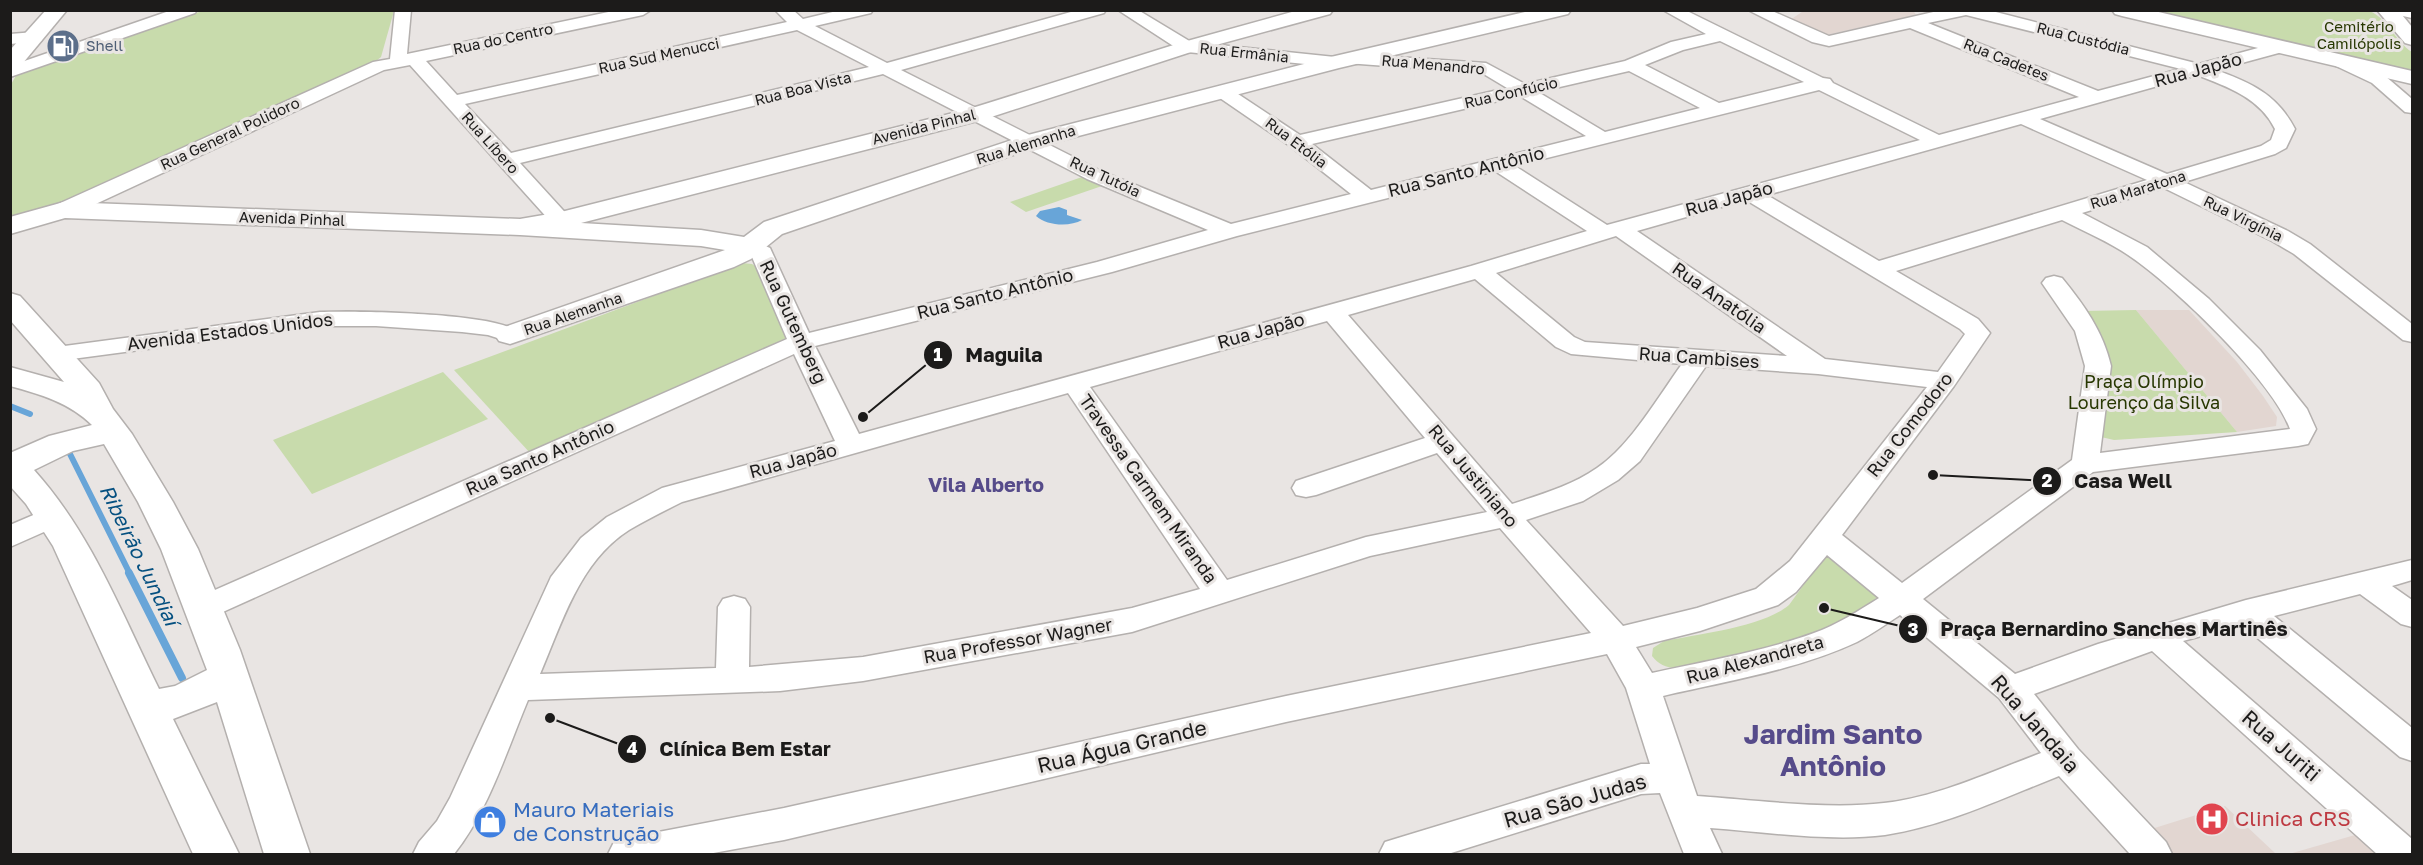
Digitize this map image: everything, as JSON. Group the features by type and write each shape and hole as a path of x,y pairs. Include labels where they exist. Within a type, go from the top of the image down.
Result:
{"main road":[{"path":"10,64 57,10"},
{"name":"Avenida Pinhal","path":"10,226 64,210 520,227 560,225 606,208 977,114 1187,47 1323,10"},
{"name":"Rua Alemanha","path":"510,335 724,261 773,228 1032,141 1343,60 1561,10"},
{"path":"2122,10 2408,77"},
{"path":"2388,11 2412,39"},
{"path":"606,208 597,216 602,224 632,233"},
{"name":"Rua Gutemberg","path":"560,225 701,238 749,246"},
{"path":"13,310 57,354 88,390 105,423 148,486 169,527 228,676 287,855"},
{"path":"10,376 76,399 105,423"},
{"path":"105,423 12,466 38,496 70,544 216,855"},
{"path":"147,706 166,706 180,702 208,689 228,676"}],"street":[{"path":"10,72 189,10"},
{"name":"Rua do Centro","path":"405,59 644,10"},
{"name":"Rua Tutóia","path":"783,10 800,25 1108,181 1229,231"},
{"name":"Rua Sud Menucci","path":"453,101 865,10"},
{"name":"Rua Boa Vista","path":"506,160 887,69 1098,10"},
{"name":"Rua Ermânia","path":"1126,10 1187,47 1343,60"},
{"path":"1671,10 1824,83 1939,142"},
{"path":"1756,10 1826,40 1966,10"},
{"name":"Rua Custódia","path":"1966,10 2200,69"},
{"path":"405,59 403,13 422,11"},
{"path":"2388,11 2412,13"},
{"name":"Rua Cadetes","path":"1913,23 2098,98"},
{"name":"Rua Confúcio","path":"1297,142 1631,65 1677,46 1722,35"},
{"path":"10,39 35,37"},
{"name":"Rua Japão","path":"432,855 450,832 465,805 566,577 592,544 617,525 672,495 1479,272 1612,231 2280,47"},
{"name":"Rua Líbero","path":"405,59 453,101 560,225"},
{"name":"Rua General Polidoro","path":"64,210 371,69 405,59"},
{"name":"Rua Menandro","path":"1343,60 1480,67 1491,70 1602,138"},
{"path":"2342,62 2378,79 2412,108"},
{"path":"1631,65 1718,110"},
{"name":"Rua Maratona","path":"1877,269 2268,150 2279,144 2283,137 2283,121 2269,104 2236,84 2200,69"},
{"path":"2378,79 2408,77"},
{"name":"Rua Santo Antônio","path":"203,608 801,342 1104,267 1229,231 1824,83"},
{"name":"Rua Etólia","path":"1223,92 1297,142 1367,197"},
{"name":"Rua Virgínia","path":"2023,118 2165,181 2292,243 2412,335"},
{"name":"Rua Anatólia","path":"1498,164 1612,231 1818,366"},
{"name":"Rua Comodoro","path":"1616,640 1700,619 1767,597 1785,584 1801,568 1977,336 1976,330 1749,193"},
{"name":"Rua Alexandreta","path":"1644,688 1772,658 1825,642 1848,632 1903,598 2085,464 2298,438 2303,429 2298,415 2251,356 2201,304 2139,252 2064,212"},
{"name":"Rua Gutemberg","path":"749,246 762,253 801,342 851,445"},
{"name":"Rua Cambises","path":"1479,272 1574,348 1698,359 1818,366 1945,381"},
{"path":"2054,283 2084,323 2094,341 2096,351 2098,366 2085,464"},
{"name":"Rua Justiniano","path":"1332,311 1506,516 1616,640 1644,688 1679,794"},
{"name":"Avenida Estados Unidos","path":"57,354 294,321 353,318 484,327 500,330 510,335"},
{"name":"Rua Professor Wagner","path":"517,688 801,677 863,669 1132,620 1366,547 1488,522 1573,494 1608,474 1630,455 1698,359"},
{"name":"Travessa Carmem Miranda","path":"1075,384 1220,594"},
{"path":"1306,488 1444,441"},
{"path":"10,537 52,517"},
{"name":"Rua Jandaia","path":"1824,536 1903,598 2011,689 2065,759 2153,855"},
{"path":"2011,689 2158,638 2246,611 2412,570"},
{"path":"2366,582 2412,616"},
{"path":"732,680 734,607"},
{"path":"2246,611 2412,747"},
{"name":"Rua Juriti","path":"2158,638 2403,855"},
{"name":"Rua Água Grande","path":"627,855 784,824 1286,709 1616,640"},
{"name":"Rua São Judas","path":"1398,855 1641,779 1679,794 1845,821 1885,819 1938,807 2065,759"},
{"path":"1679,794 1703,855"}],"shaded area":[{"path":"1805,10 1913,10 1916,15 1826,35 1790,20"},
{"path":"2136,310 2189,310 2237,362 2263,396 2277,417 2276,426 2237,432"},
{"name":"Clinica CRS","path":"2225,806 2276,854 2168,854 2145,831"},
{"name":"Clinica CRS","path":"2355,835 2377,854 2289,854"}],"green space":[{"name":"Cemitério Camilópolis","path":"2366,10 2380,17 2412,52 2412,74 2140,11"},
{"path":"202,11 394,11 381,57 375,62 65,205 11,220 10,86 17,74"},
{"path":"1082,177 1102,186 1026,212 1010,202"},
{"path":"742,263 752,264 758,268 789,336 788,341 531,454 454,370"},
{"name":"Praça Olímpio Lourenço da Silva","path":"2136,310 2237,432 2114,440 2101,437 2082,311"},
{"path":"443,372 488,419 312,494 273,440"},
{"path":"1826,554 1879,595 1852,618 1801,639 1703,665 1684,668 1669,667 1652,656 1653,648 1664,641 1730,629 1778,613 1789,605"}],"water":[{"path":"1059,207 1067,210 1067,215 1082,220 1071,224 1059,224 1046,222 1036,216 1040,211"}],"waterway":[{"name":"Ribeirão Jundiaí","path":"10,406 30,414"},
{"name":"Ribeirão Jundiaí","path":"67,448 130,574"},
{"name":"Ribeirão Jundiaí","path":"129,573 182,678"}],"place":[{"name":"Shell","path":"63,46"},
{"name":"Maguila","path":"863,417"},
{"name":"Casa Well","path":"1933,475"},
{"name":"Praça Bernardino Sanches Martinês","path":"1824,608"},
{"name":"Clínica Bem Estar","path":"550,718"},
{"name":"Clinica CRS","path":"2212,819"},
{"name":"Mauro Materiais de Construção","path":"490,822"}],"district":[{"name":"Vila Alberto","path":"986,485"},
{"name":"Jardim Santo Antônio","path":"1833,750"}]}
